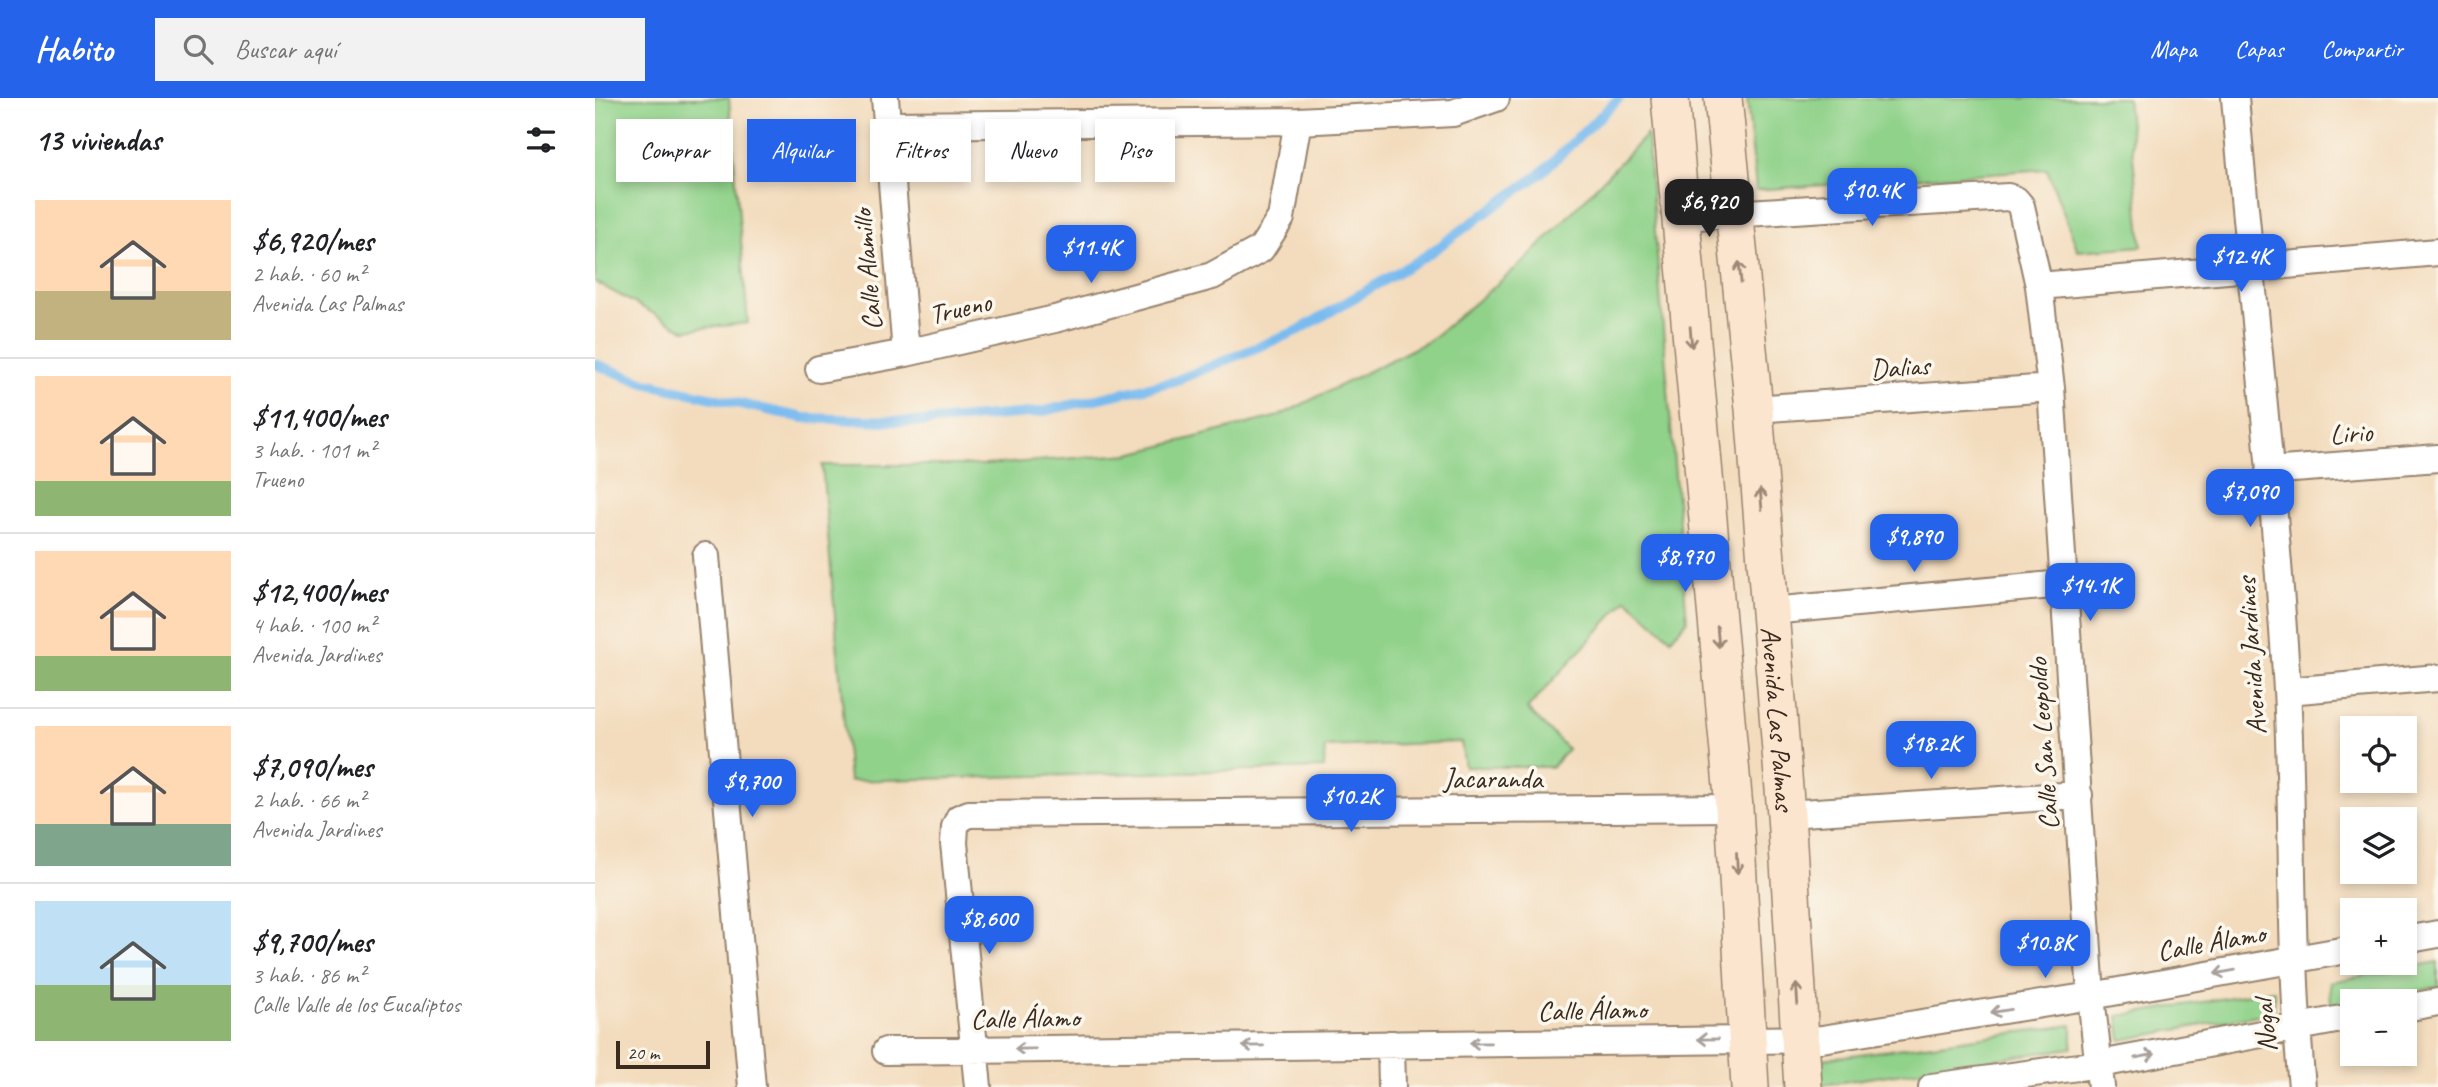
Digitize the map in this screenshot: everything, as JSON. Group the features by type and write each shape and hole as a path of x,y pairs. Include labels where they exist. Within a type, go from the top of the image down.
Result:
{"street":[{"name":"Calle Alamillo","path":"885,98 887,119"},
{"path":"971,124 1298,121 1454,113 1496,98"},
{"name":"Avenida Las Palmas","path":"1670,98 1734,808 1750,1087"},
{"name":"Avenida Las Palmas","path":"1723,98 1754,409 1786,814 1803,1087"},
{"name":"Avenida Jardines","path":"2235,98 2287,691 2292,960"},
{"name":"Trueno","path":"819,369 906,353 1055,319 1212,276 1261,248 1282,218 1298,121"},
{"name":"Calle Alamillo","path":"892,182 906,353"},
{"name":"Calle San Leopoldo","path":"1733,213 2008,197 2021,206 2039,286 2051,388 2091,996 2100,1076"},
{"path":"1680,217 1733,213"},
{"path":"2039,286 2438,253"},
{"name":"Dalias","path":"1754,409 2051,388"},
{"name":"Lirio","path":"2269,471 2438,458"},
{"path":"706,556 752,1087"},
{"path":"1770,611 2063,584"},
{"path":"2287,691 2438,678"},
{"path":"1786,814 2079,795"},
{"name":"Jacaranda","path":"975,1050 954,842 959,818 982,812 1734,808"},
{"path":"2417,938 2438,934"},
{"name":"Calle Álamo","path":"886,1051 1822,1039 2091,996 2340,951"},
{"name":"Nogal","path":"2292,960 2302,1087"},
{"path":"2417,1006 2438,1002"},
{"path":"1933,1087 2100,1076 2296,1027 2340,1019"},
{"path":"1391,1044 1392,1087"},
{"path":"975,1050 978,1087"}],"green space":[{"path":"595,98 729,98 731,119 616,119 616,182 733,182 733,145 748,323 684,330 595,282"},
{"path":"1747,98 2127,98 2142,246 2078,251 2047,169 1756,190"},
{"path":"1647,134 1687,621 1671,639 1627,599 1527,709 1568,749 1552,767 1465,767 1461,742 1325,747 1324,768 849,781 822,465 985,465 1130,454 1279,416 1429,341 1527,259"},
{"path":"2438,962 2438,987 2417,991 2340,989 2340,1006 2331,1008 2330,982 2368,975 2417,975 2417,966"},
{"path":"2274,990 2274,1012 2121,1040 2118,1016"},
{"path":"2072,1025 2072,1048 1821,1085 1823,1059"}],"waterway":[{"path":"595,364 645,383 804,418 922,422 1040,412 1175,381 1299,330 1427,255 1540,174 1619,98"}]}
